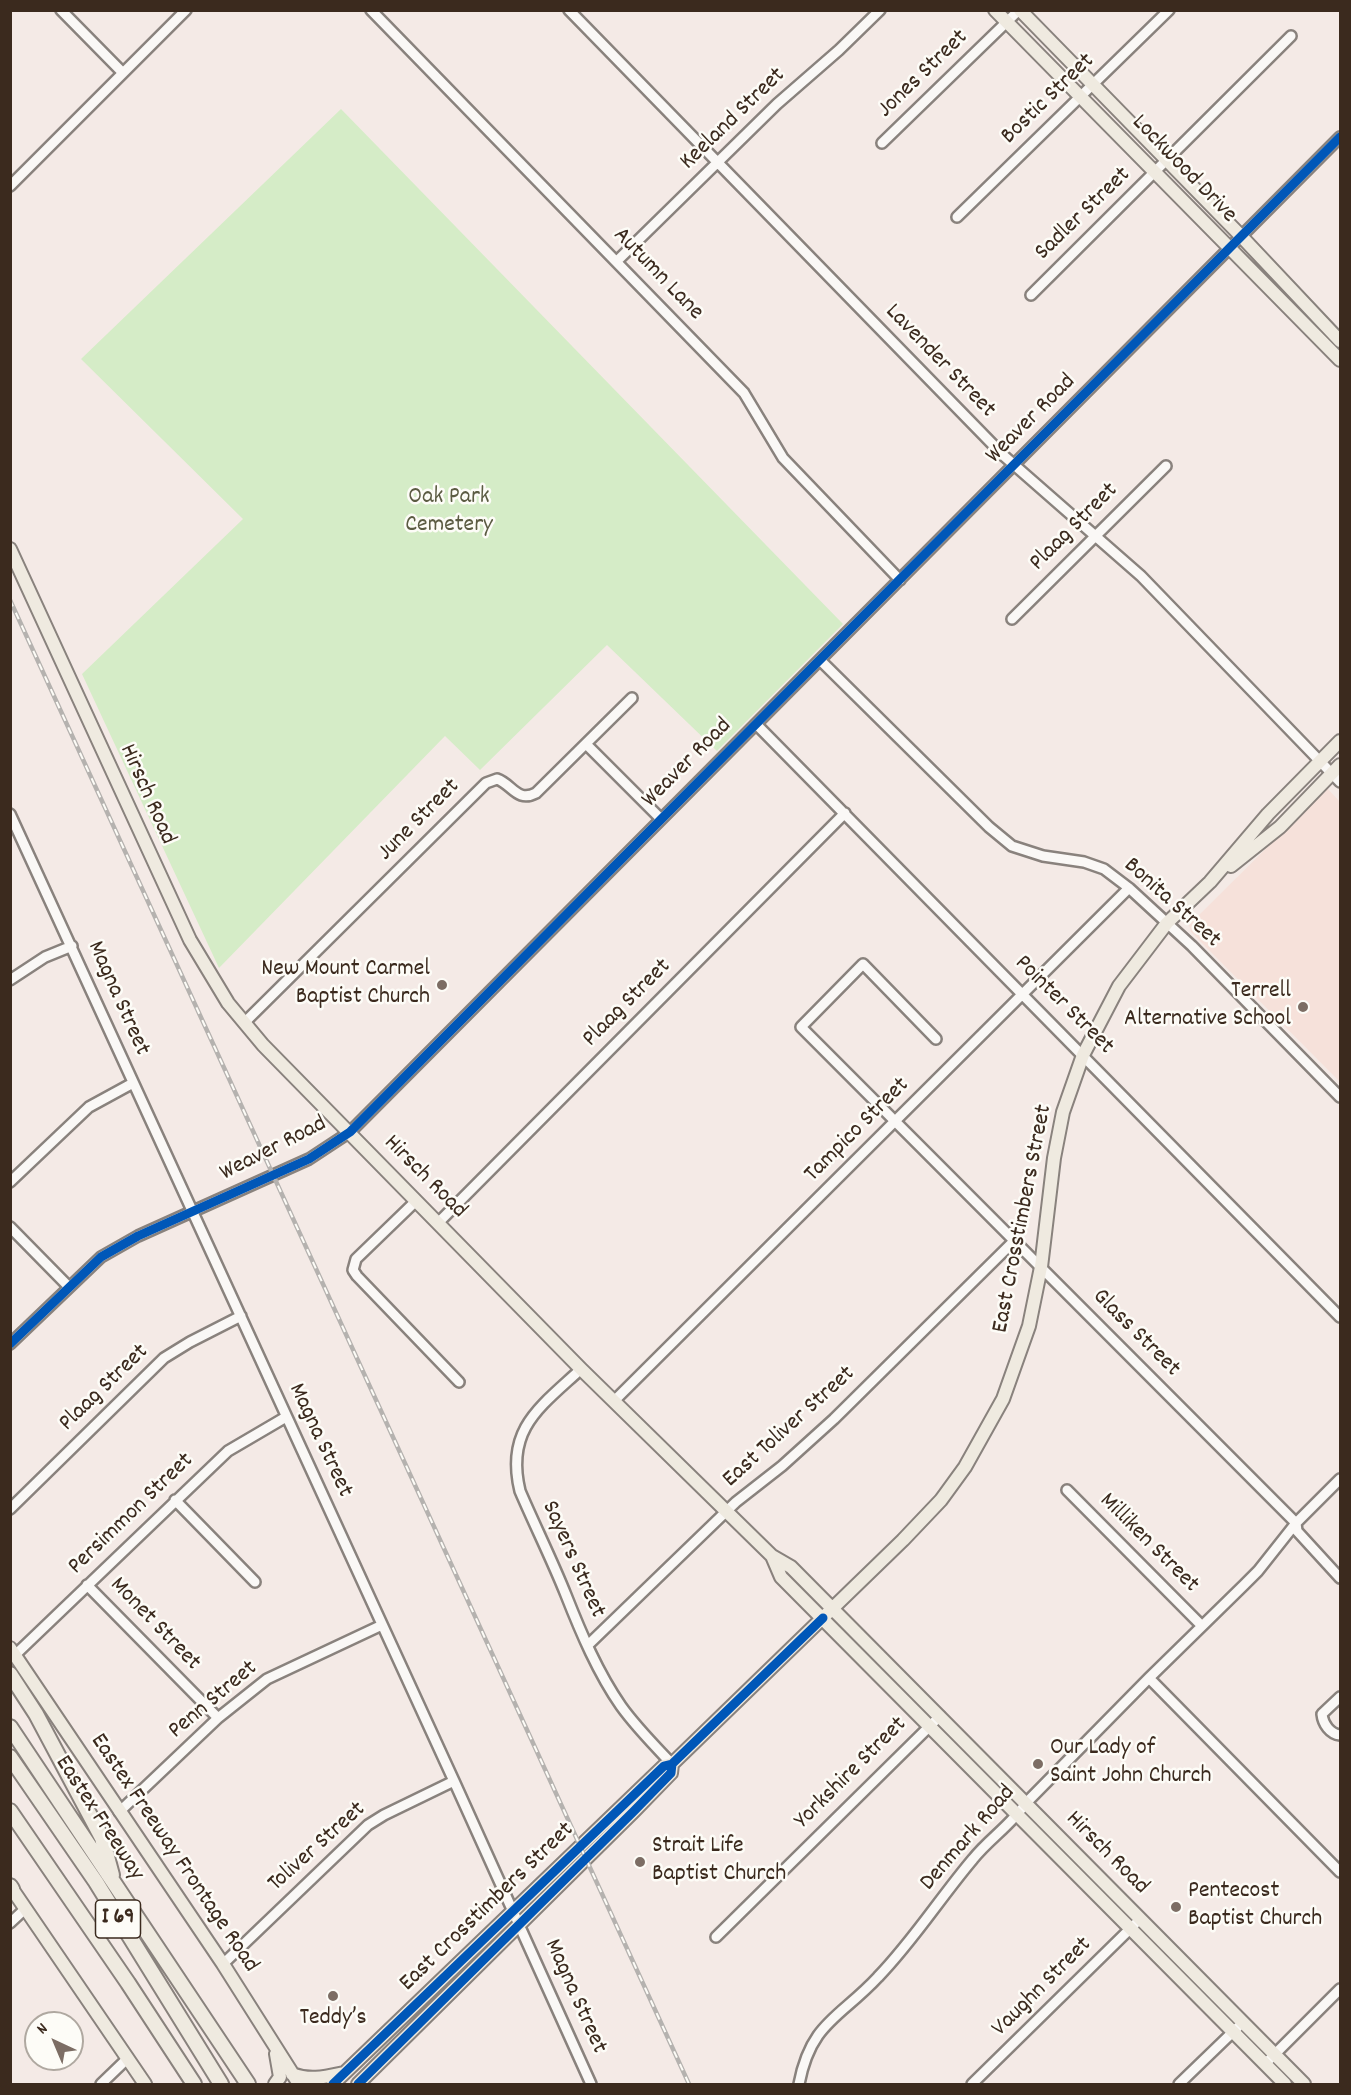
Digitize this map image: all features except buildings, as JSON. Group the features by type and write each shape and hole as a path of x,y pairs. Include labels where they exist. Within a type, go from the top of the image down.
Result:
{"highway":[{"path":"10,1674 36,1714 102,1838 115,1886"},
{"name":"Eastex Freeway","path":"10,1727 246,2083"},
{"name":"I 69","path":"10,1757 96,1882 221,2085"},
{"name":"I 69","path":"10,1811 128,1983 194,2085"}],"main road":[{"name":"Lockwood Drive","path":"995,10 1341,360"},
{"name":"Lockwood Drive","path":"1019,10 1168,160 1341,341"},
{"path":"1311,331 1320,321"},
{"name":"Hirsch Road","path":"10,549 176,912 228,1003 263,1046 439,1222 581,1369 772,1556 791,1567 1304,2085"},
{"name":"East Crosstimbers Street","path":"1210,882 1268,814 1341,741"},
{"name":"East Crosstimbers Street","path":"333,2085 664,1766 672,1764 833,1609 941,1500 965,1467 1003,1399 1029,1326 1041,1267 1054,1158 1063,1112 1083,1055 1119,986 1167,923 1210,882 1280,827 1338,774"},
{"name":"Hirsch Road","path":"772,1556 781,1577 1285,2085"},
{"name":"Eastex Freeway Frontage Road","path":"13,1652 223,1964 296,2079"},
{"name":"East Crosstimbers Street","path":"358,2085 670,1773 672,1764"},
{"path":"11,1887 145,2085"},
{"path":"274,2043 280,2077 275,2085"},
{"path":"296,2079 319,2079 345,2073"}],"street":[{"path":"61,10 123,73"},
{"path":"10,186 186,10"},
{"name":"Autumn Lane","path":"371,10 744,393 783,458 900,580"},
{"name":"Lavender Street","path":"569,10 1013,465 1141,576 1320,761 1338,774"},
{"name":"Keeland Street","path":"617,261 777,104 839,50 880,10"},
{"name":"Jones Street","path":"882,143 1019,10"},
{"name":"Bostic Street","path":"957,217 1169,10"},
{"name":"Sadler Street","path":"1031,295 1291,36"},
{"name":"Weaver Road","path":"10,1344 69,1286 101,1257 117,1247 309,1159 350,1132 1341,137"},
{"name":"Plaag Street","path":"1012,619 1166,466"},
{"name":"Bonita Street","path":"820,660 1011,846 1042,856 1084,862 1104,869 1129,888 1192,946 1341,1097"},
{"name":"June Street","path":"245,1022 486,783 497,779 503,781 518,795 529,797 536,793 632,698"},
{"name":"Pointer Street","path":"756,724 1341,1317"},
{"path":"586,744 661,819"},
{"name":"Plaag Street","path":"439,1222 845,813"},
{"name":"Magna Street","path":"10,814 194,1211 591,2085"},
{"name":"Tampico Street","path":"614,1401 1129,888"},
{"path":"10,980 45,957 72,946"},
{"name":"Glass Street","path":"936,1039 863,964 801,1027 1296,1523 1297,1531 1341,1578"},
{"path":"10,1182 89,1107 133,1083"},
{"path":"416,1201 356,1259 353,1270 459,1382"},
{"path":"10,1227 69,1286"},
{"name":"East Toliver Street","path":"588,1645 727,1510 782,1466 834,1419 1016,1240"},
{"name":"Plaag Street","path":"10,1509 164,1359 190,1342 242,1317"},
{"name":"Sayers Street","path":"581,1369 540,1406 531,1418 518,1445 515,1459 520,1491 576,1623 606,1680 642,1734 672,1764"},
{"name":"Persimmon Street","path":"13,1652 228,1451 263,1428 286,1417"},
{"name":"Denmark Road","path":"799,2085 807,2053 823,2027 877,1979 976,1855 1018,1815 1026,1803 1149,1678 1258,1571 1296,1523 1341,1479"},
{"name":"Milliken Street","path":"1067,1490 1202,1626"},
{"path":"175,1500 255,1582"},
{"name":"Monet Street","path":"87,1585 218,1718"},
{"name":"Penn Street","path":"119,1812 218,1718 267,1679 382,1624"},
{"path":"1149,1678 1341,1872"},
{"path":"1341,1697 1322,1714 1323,1721 1331,1732 1341,1735"},
{"name":"Yorkshire Street","path":"716,1937 940,1716"},
{"name":"Toliver Street","path":"223,1964 368,1825 454,1781"},
{"path":"10,1923 25,1909"},
{"name":"Vaughn Street","path":"972,2085 1141,1918"},
{"path":"1265,2064 1341,1989"},
{"path":"1179,2085 1243,2022"},
{"path":"101,2085 128,2058"}],"shaded area":[{"name":"Terrell Alternative School","path":"1327,788 1340,802 1340,1082 1191,932 1189,925"}],"green space":[{"name":"Oak Park Cemetery","path":"341,109 843,624 717,751 607,645 480,770 445,736 219,968 82,674 243,519 81,359"}],"railway":[{"path":"10,600 689,2084"}],"cycle path":[{"path":"10,1344 101,1257 138,1236 309,1159 350,1132 1340,137"},
{"path":"333,2084 664,1766 672,1764 823,1618"},
{"path":"358,2084 634,1811 671,1773 672,1764"}],"place":[{"name":"New Mount Carmel Baptist Church","path":"442,985"},
{"name":"Terrell Alternative School","path":"1303,1007"},
{"name":"Our Lady of Saint John Church","path":"1038,1764"},
{"name":"Strait Life Baptist Church","path":"640,1862"},
{"name":"Pentecost Baptist Church","path":"1176,1907"},
{"name":"Teddy’s","path":"333,1996"}]}
